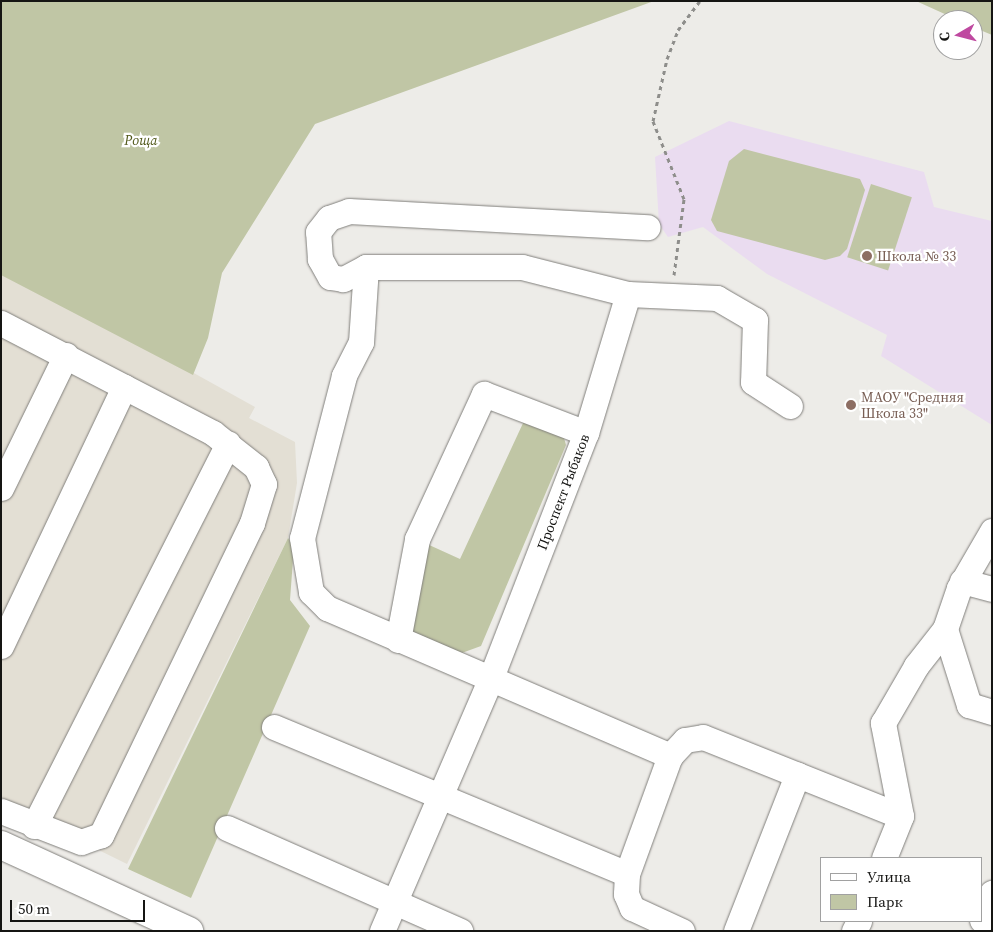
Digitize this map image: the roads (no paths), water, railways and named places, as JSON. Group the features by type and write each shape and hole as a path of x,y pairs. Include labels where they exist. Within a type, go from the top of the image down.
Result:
{"main road":[{"path":"1,845 189,931"}],"street":[{"path":"648,227 349,211 329,218 316,241 330,277 343,279 366,267 522,267 628,294 717,298 755,320 753,382 790,406"},
{"path":"366,267 361,342 344,376 302,538 312,592 320,601 398,640 670,756"},
{"name":"Проспект Рыбаков","path":"382,931 438,797 490,680 586,433 628,294"},
{"path":"1,324 66,355 228,443 262,474 261,498 101,835 85,843 34,826 1,811"},
{"path":"1,488 66,355"},
{"path":"1,646 124,387"},
{"path":"398,640 417,539 484,394 586,433"},
{"path":"34,826 228,443"},
{"path":"884,857 902,816 882,723 916,666 945,629 962,581 992,531"},
{"path":"962,581 992,588"},
{"path":"945,629 969,705 992,712"},
{"path":"274,727 438,797 627,874"},
{"path":"682,931 632,908 626,894 627,874 670,756 680,743 703,737 902,816"},
{"path":"736,931 797,775"},
{"path":"228,828 460,931"},
{"path":"983,917 992,893"}],"place":[{"name":"Школа № 33","path":"867,256"},
{"name":"МАОУ \"Средняя Школа 33\"","path":"851,405"}],"park label":[{"name":"Роща","path":"141,140"}]}
